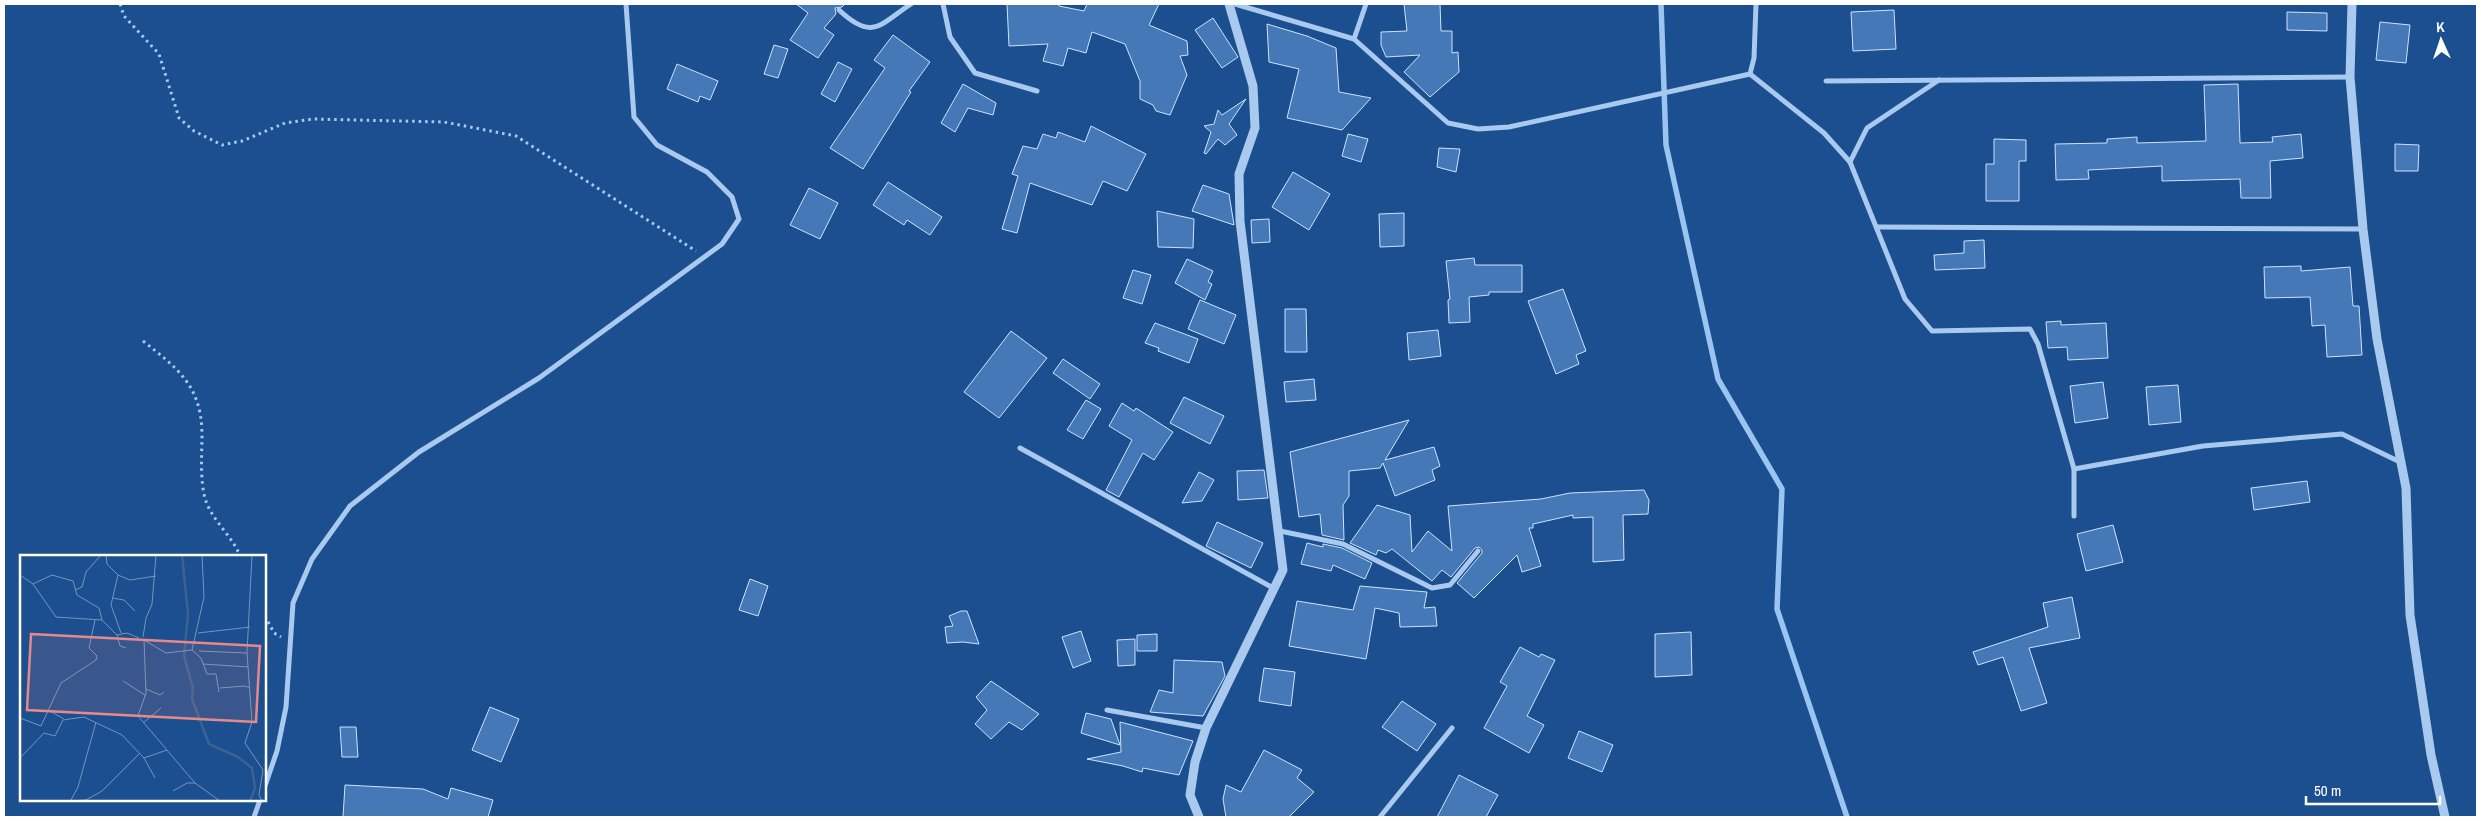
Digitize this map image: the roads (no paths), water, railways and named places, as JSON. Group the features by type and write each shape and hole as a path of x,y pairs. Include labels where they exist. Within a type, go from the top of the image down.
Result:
{"street":[{"path":"266,783 277,751 286,707 293,603 312,559 350,506 419,452 539,378 722,244 739,219 732,197 707,172 657,145 634,117 626,4"},
{"path":"839,10 862,28 873,28 889,21 912,4"},
{"path":"944,4 950,37 975,73 1037,91"},
{"path":"1199,817 1190,795 1195,762 1206,728 1283,570 1280,531 1240,221 1239,174 1256,128 1253,86 1229,4"},
{"path":"1235,4 1354,39 1448,123 1478,129 1509,127 1750,74"},
{"path":"1354,39 1366,4"},
{"path":"1750,74 1754,58 1756,4"},
{"path":"2352,4 2350,77 2363,229 2377,339 2406,488 2410,614 2431,755 2444,817"},
{"path":"1750,74 1824,133 1850,162 1906,299 1932,331 2030,329 2038,344 2074,468 2074,516"},
{"path":"1826,81 2350,77"},
{"path":"1850,162 1867,128 1939,80"},
{"path":"1878,227 2363,229"},
{"path":"2074,468 2203,446 2342,434 2400,462"},
{"path":"1020,448 1275,589"},
{"path":"1280,531 1343,544 1432,588 1450,585 1478,551"},
{"path":"1108,710 1206,728"},
{"path":"1380,817 1452,728"},
{"path":"254,817 260,801"}],"waterway":[{"path":"1661,4 1666,145 1718,379 1782,489 1777,609 1847,817"}]}
